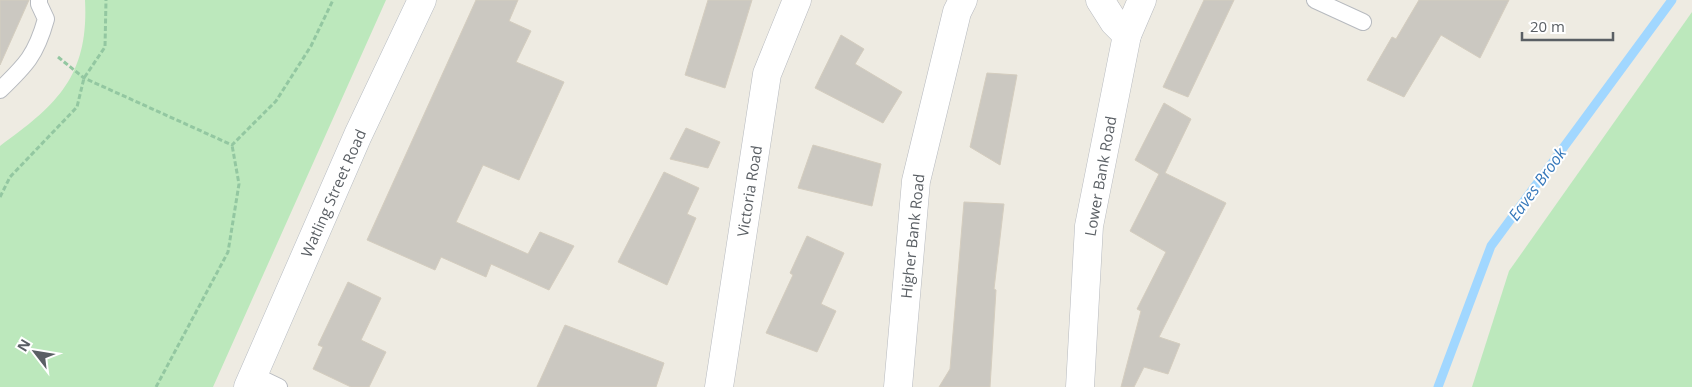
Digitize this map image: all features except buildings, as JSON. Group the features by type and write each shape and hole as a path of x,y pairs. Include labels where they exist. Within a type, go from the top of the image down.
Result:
{"street":[{"name":"Watling Street Road","path":"251,381 358,135 422,0"},
{"name":"Victoria Road","path":"719,387 767,74 797,0"},
{"name":"Higher Bank Road","path":"898,387 916,181 957,12 963,0"},
{"path":"1100,0 1114,22 1127,35"},
{"name":"Lower Bank Road","path":"1080,387 1089,226 1127,35 1142,0"}],"lane":[{"path":"0,90 25,66 40,43 46,19 39,4 40,0"},
{"path":"1315,0 1363,22"},
{"path":"251,381 279,387"}],"path":[{"path":"0,197 10,176 77,107 84,78 105,47 106,0"},
{"path":"232,144 276,101 311,46 333,0"},
{"path":"40,43 84,78 232,144"},
{"path":"156,387 228,252 239,184 232,144"}],"green space":[{"path":"85,0 386,0 213,387 0,387 0,146 38,117 53,102 75,69 85,26"},
{"path":"1692,12 1692,387 1472,387 1509,271"}],"waterway":[{"name":"Eaves Brook","path":"1438,387 1491,246 1672,0"}]}
